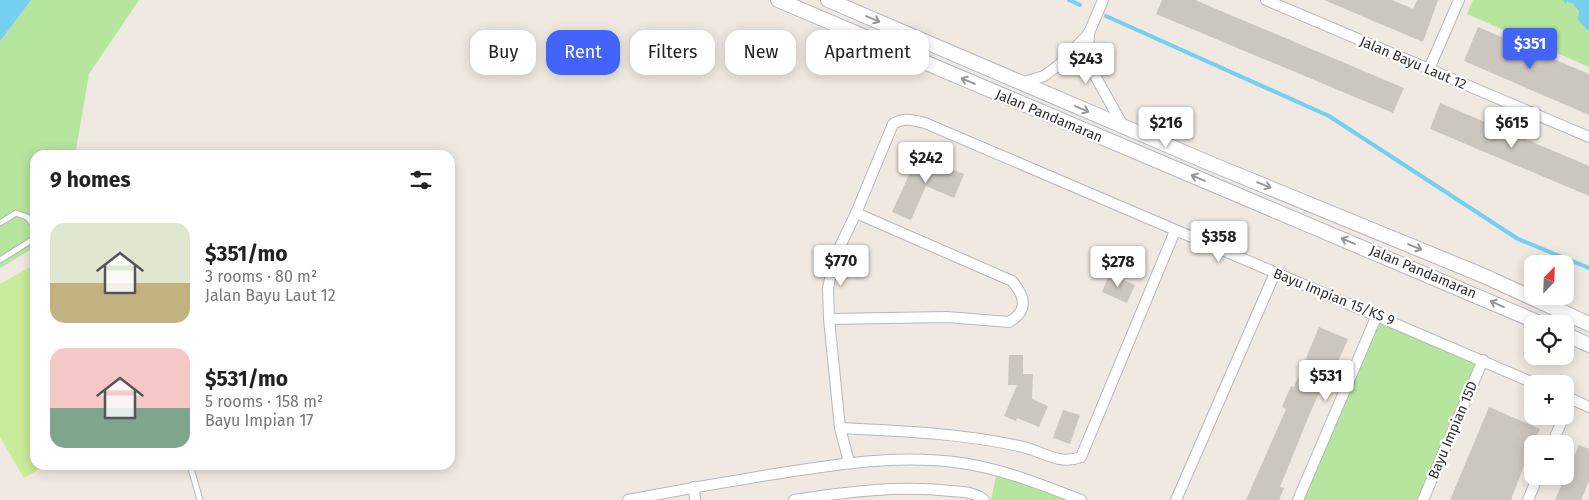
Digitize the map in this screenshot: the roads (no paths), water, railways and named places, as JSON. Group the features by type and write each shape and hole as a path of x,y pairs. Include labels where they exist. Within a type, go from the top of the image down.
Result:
{"main road":[{"name":"Jalan Pandamaran","path":"778,0 1524,316"},
{"name":"Jalan Pandamaran","path":"828,0 1123,126 1482,275 1589,324"},
{"path":"1574,338 1589,345"}],"street":[{"path":"1022,83 1044,76 1060,64 1089,33 1103,0"},
{"name":"Jalan Bayu Laut 12","path":"1266,0 1589,137"},
{"path":"1429,69 1459,0"},
{"path":"1089,33 1088,58 1093,72 1123,126"},
{"name":"Bayu Impian 15/KS 9","path":"856,213 893,124 900,119 910,119 925,123 1175,231 1377,314 1524,379"},
{"path":"828,319 947,317 1009,322 1018,317 1023,304 1021,292 1012,281 856,213 834,259 828,288 828,319 840,428 849,462"},
{"path":"840,428 964,436 1021,446 1063,461 1081,457 1175,231"},
{"path":"1176,500 1275,273"},
{"path":"1298,500 1377,314"},
{"name":"Bayu Impian 15D","path":"1423,500 1483,360"},
{"path":"1574,401 1589,407"},
{"path":"628,500 694,487 849,462 904,459 955,462 1016,475 1081,500"},
{"path":"1528,500 1534,485"},
{"path":"694,487 695,500"},
{"path":"794,500 836,497 872,489 914,488 972,494 984,500"}],"lane":[{"path":"0,223 16,214 27,218 30,221"},
{"path":"0,260 30,241"},
{"path":"191,470 200,500"}],"water":[{"path":"0,0 31,0 0,41"},
{"path":"1563,0 1589,0 1589,31 1578,20 1579,11 1573,4 1567,1 1566,4"}],"waterway":[{"path":"1069,0 1080,5"},
{"path":"1106,16 1329,116 1518,239 1589,268"}]}
